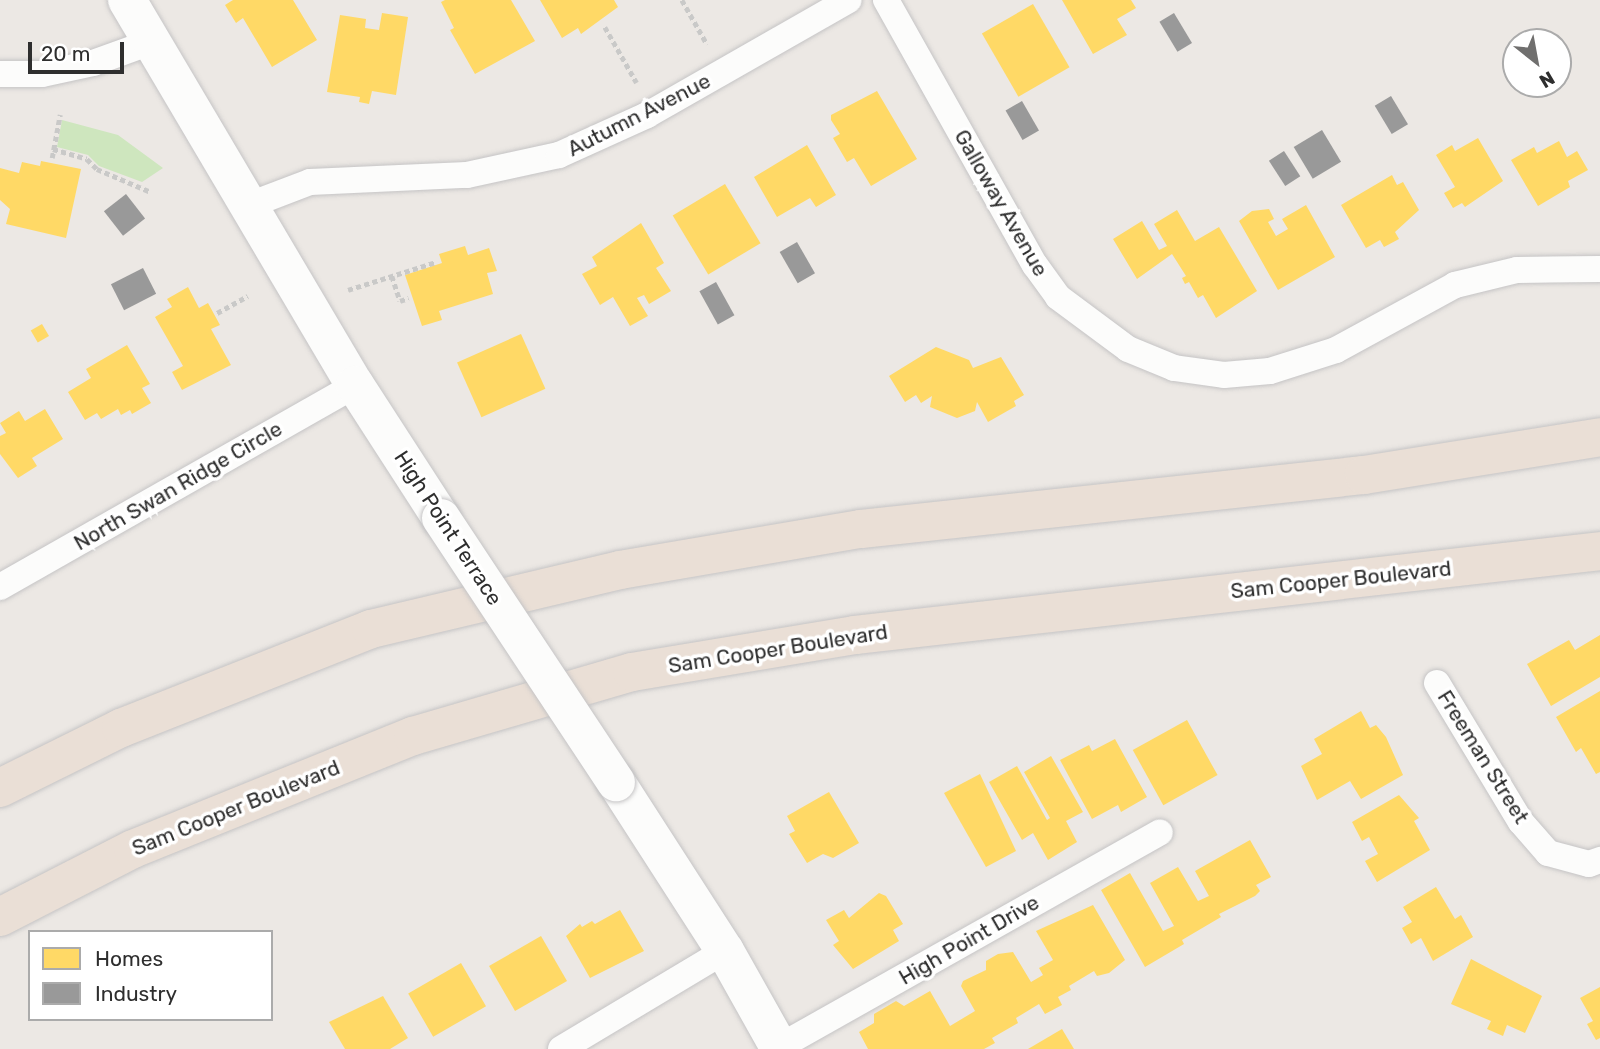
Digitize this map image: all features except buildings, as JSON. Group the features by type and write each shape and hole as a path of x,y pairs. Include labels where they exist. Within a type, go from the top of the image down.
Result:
{"highway":[{"path":"0,788 121,728 371,629 620,570 861,529 1364,475 1600,437"},
{"name":"Sam Cooper Boulevard","path":"0,917 133,849 413,736 632,672 855,635 1600,551"}],"street":[{"name":"High Point Terrace","path":"127,0 355,385 725,951 779,1048"},
{"name":"Autumn Avenue","path":"247,206 310,182 467,175 559,155 647,115 849,0"},
{"name":"Galloway Avenue","path":"886,0 1035,265 1058,297 1128,349 1174,368 1224,375 1270,371 1336,350 1455,285 1517,270 1600,269"},
{"path":"0,74 67,69 151,42"},
{"name":"North Swan Ridge Circle","path":"0,587 355,385"},
{"name":"Freeman Street","path":"1437,683 1521,822 1548,853 1590,864 1600,860"},
{"name":"High Point Drive","path":"779,1048 1160,832"},
{"path":"561,1049 725,951"}],"path":[{"path":"682,0 707,44"},
{"path":"605,27 637,83"},
{"path":"52,158 60,115"},
{"path":"53,149 87,159 97,169 151,192"},
{"path":"348,290 436,262"},
{"path":"392,276 400,301 409,298"},
{"path":"216,313 248,296"}],"green space":[{"path":"62,120 118,135 163,168 142,182 99,166 88,155 57,147"}]}
